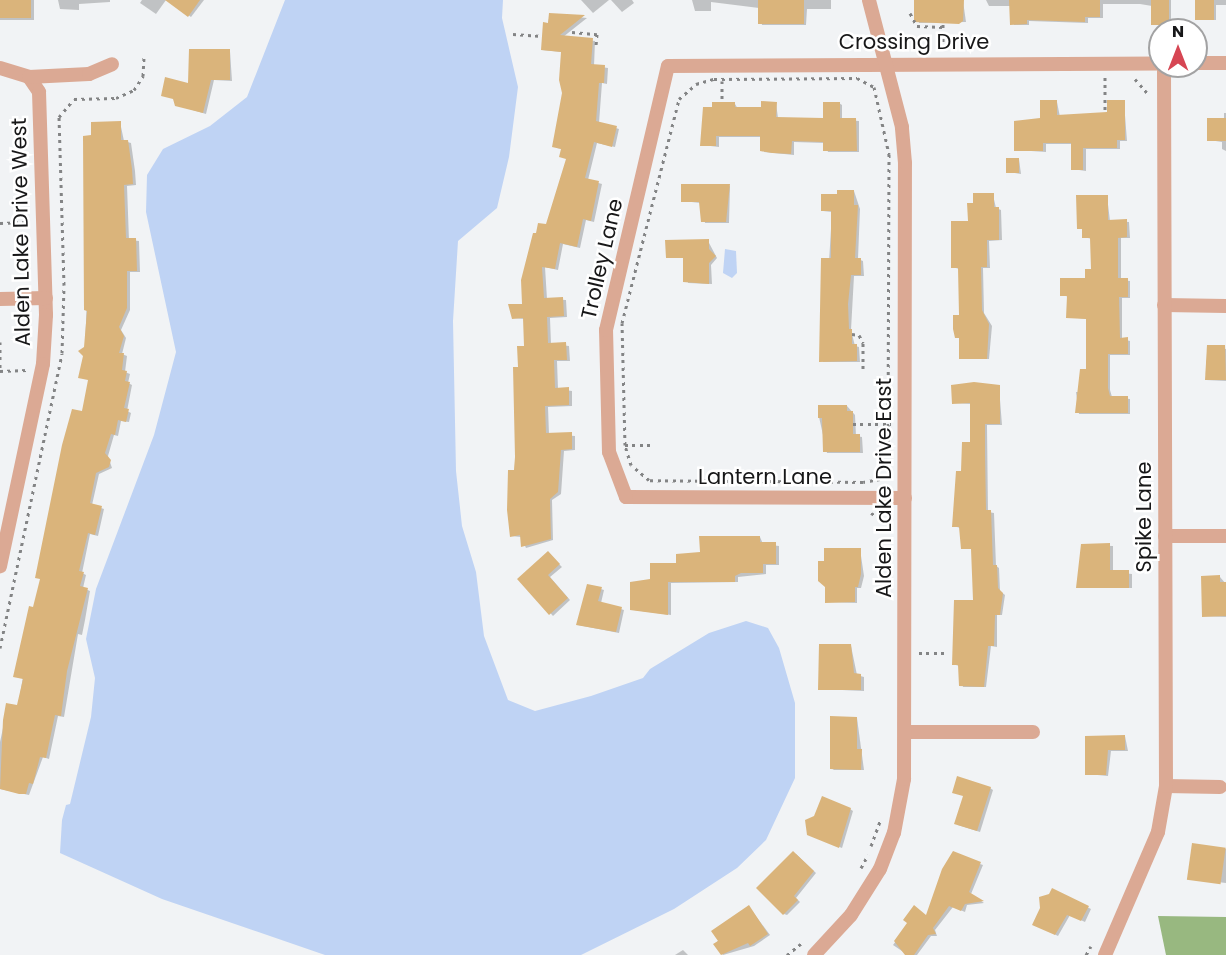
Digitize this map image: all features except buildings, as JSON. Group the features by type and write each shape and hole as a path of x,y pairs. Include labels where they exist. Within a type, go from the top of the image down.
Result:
{"street":[{"name":"Alden Lake Drive East","path":"814,955 856,908 889,846 902,797 907,732 905,163 902,127 869,0"},
{"name":"Crossing Drive","path":"668,66 1148,63"},
{"path":"1208,63 1226,63"},
{"path":"0,68 29,76 89,74 112,64"},
{"name":"Trolley Lane","path":"626,498 609,445 608,314 668,66"},
{"name":"Alden Lake Drive West","path":"0,566 4,535 41,372 46,298 40,103 36,85 29,76"},
{"name":"Spike Lane","path":"1105,955 1158,832 1166,786 1164,78"},
{"path":"0,298 46,298"},
{"path":"1164,305 1226,306"},
{"name":"Lantern Lane","path":"626,498 905,498"},
{"path":"1165,536 1226,536"},
{"path":"907,732 1033,732"},
{"path":"1166,786 1220,787"}],"path":[{"path":"910,13 917,26 943,25 943,63"},
{"path":"572,32 597,34 597,46"},
{"path":"513,34 542,36"},
{"path":"1094,77 1114,77"},
{"path":"1105,77 1105,111"},
{"path":"857,78 874,87 889,154 889,424 888,468 873,482 659,482 636,471 625,445 622,323 667,139 684,93 703,81 857,78"},
{"path":"1132,78 1143,85 1148,98"},
{"path":"722,79 722,99"},
{"path":"0,223 44,221"},
{"path":"852,334 859,335 863,343 863,372"},
{"path":"0,342 0,371 41,372"},
{"path":"853,424 905,424"},
{"path":"609,445 653,445"},
{"path":"866,513 884,520 889,534"},
{"path":"906,652 949,653"},
{"path":"859,872 881,817"},
{"path":"787,955 811,934"}],"green space":[{"path":"1158,916 1226,917 1226,955 1166,955"}],"water":[{"path":"285,0 503,0 502,18 518,87 509,157 497,208 458,241 453,321 456,471 462,526 476,572 484,636 508,700 535,711 591,696 643,678 650,669 709,633 746,621 768,628 779,648 795,703 795,778 766,840 737,868 674,909 581,955 325,955 162,899 60,853 62,820 66,805 70,804 91,717 95,678 86,639 96,589 154,435 176,352 146,212 147,175 163,149 210,126 247,97"},
{"path":"725,249 736,251 737,273 732,278 723,273"}]}
